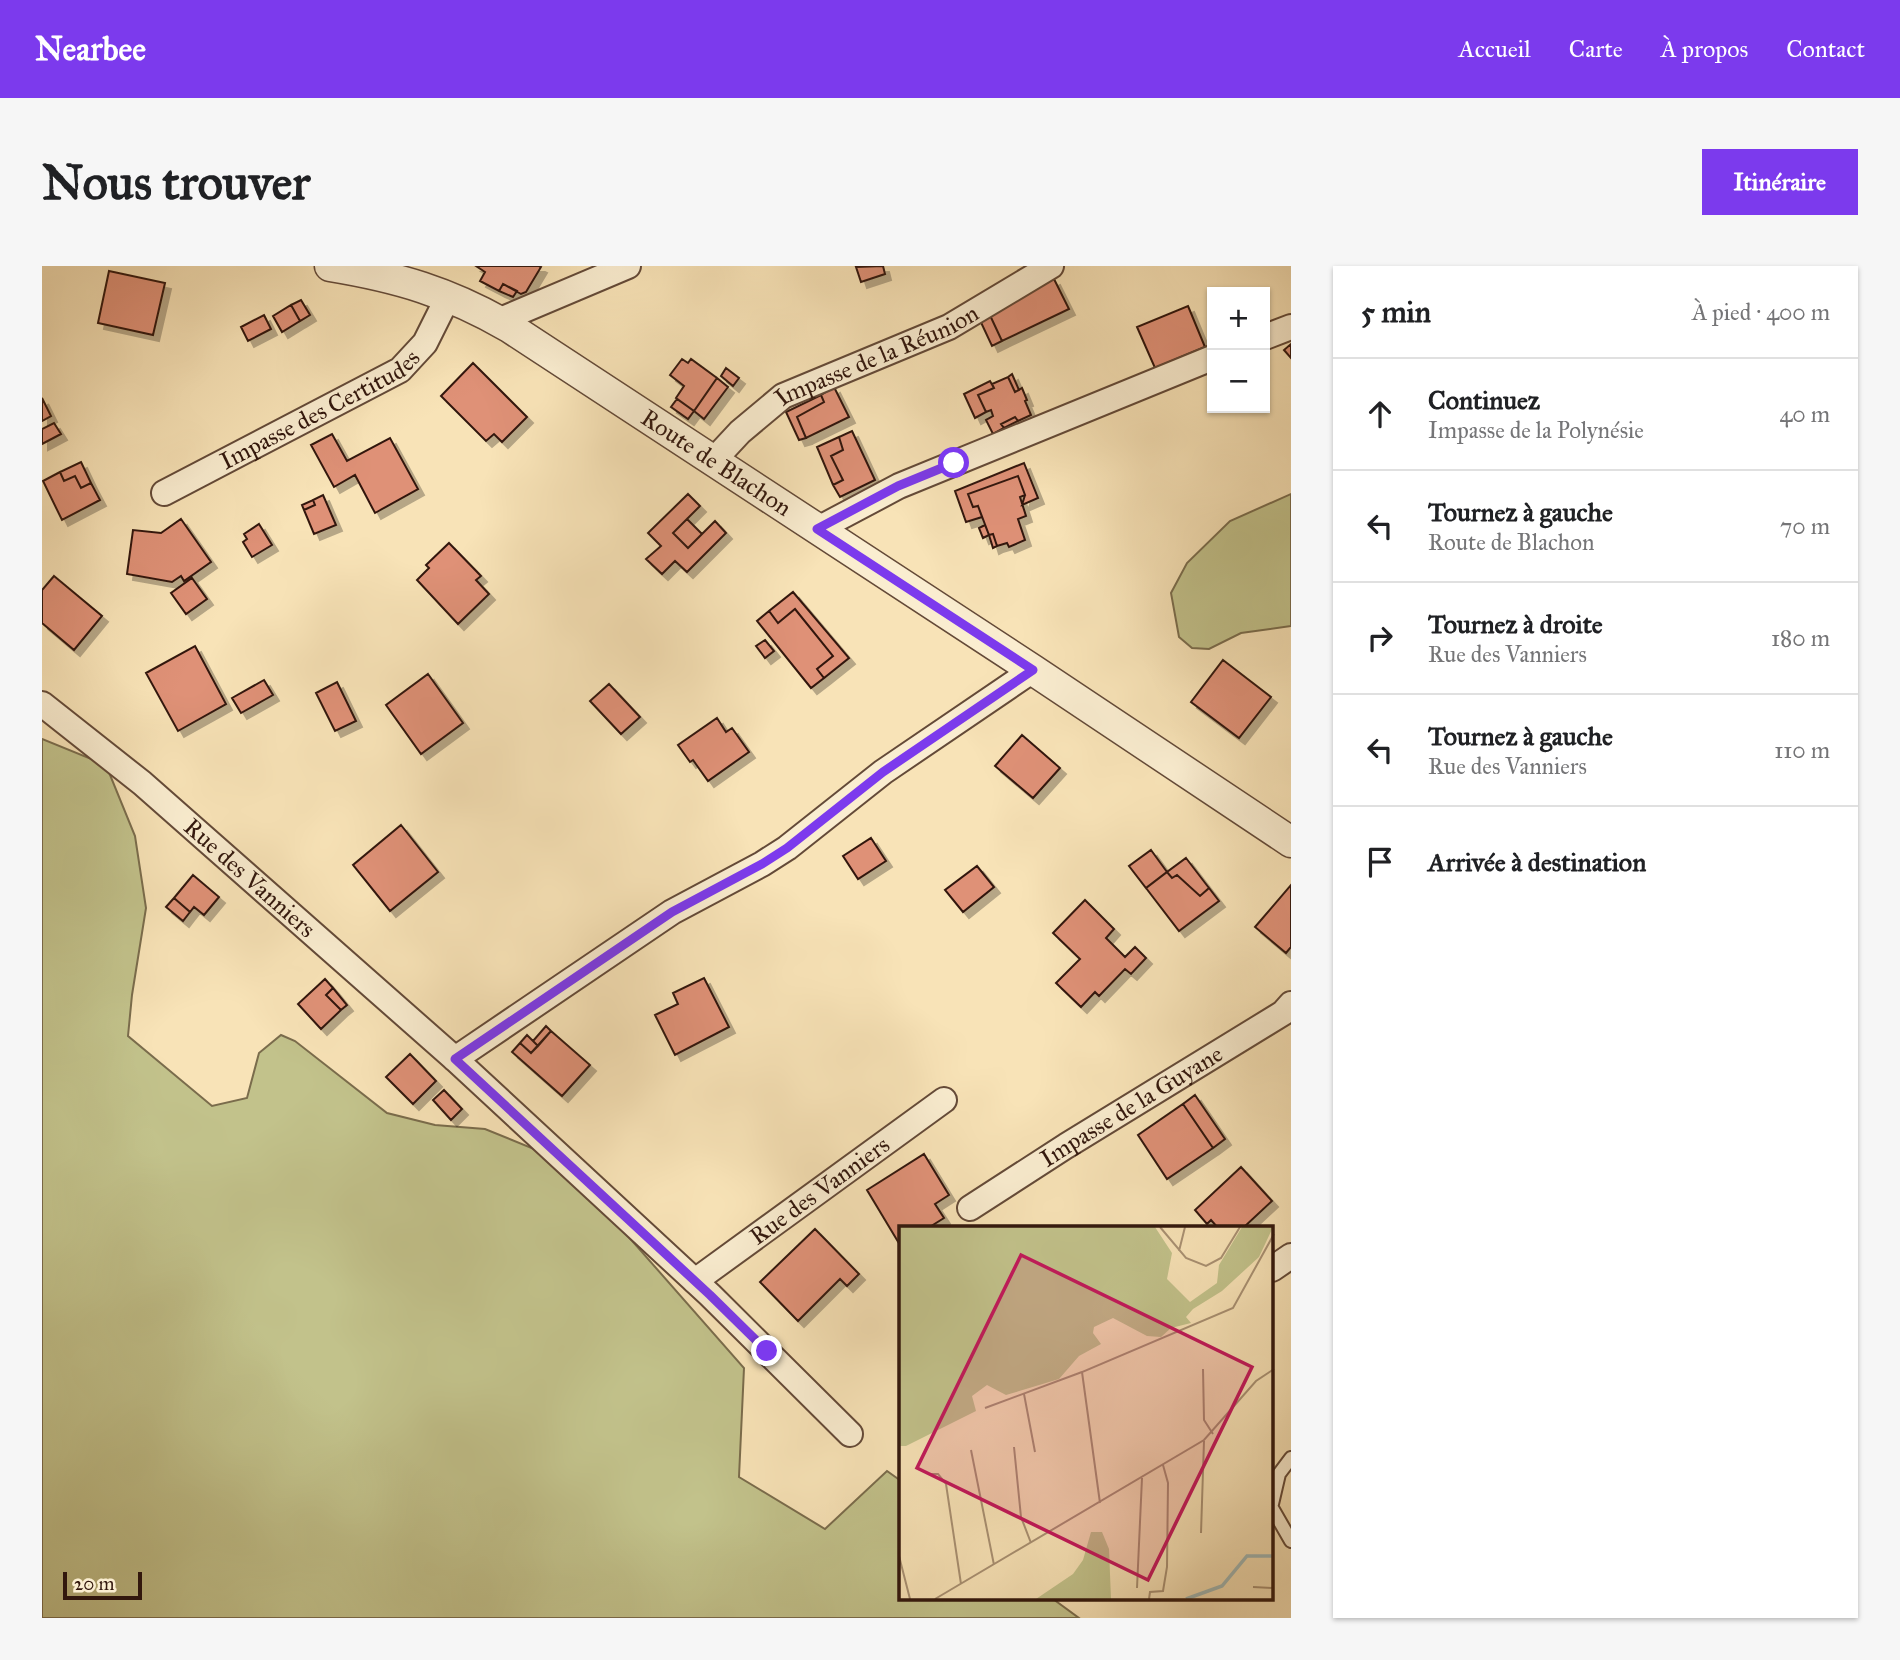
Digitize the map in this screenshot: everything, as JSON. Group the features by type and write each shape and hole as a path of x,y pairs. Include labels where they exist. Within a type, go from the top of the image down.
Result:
{"street":[{"name":"Route de Blachon","path":"330,266 379,274 412,284 448,297 498,321 1291,842"},
{"path":"498,321 628,266"},
{"name":"Impasse de la Réunion","path":"713,461 740,432 783,396 949,327 1051,266"},
{"name":"Impasse des Certitudes","path":"164,493 400,370 425,343 448,297"},
{"path":"1270,335 1291,327"},
{"path":"817,529 898,486 1207,360"},
{"path":"455,1059 672,912 787,848 883,772 1033,670"},
{"name":"Rue des Vanniers","path":"42,704 142,783 455,1059 695,1281 849,1434"},
{"name":"Impasse de la Guyane","path":"970,1208 1283,1013 1291,1004"},
{"name":"Rue des Vanniers","path":"695,1281 944,1100"},
{"path":"1274,1268 1291,1256"}],"lane":[{"path":"1274,1497 1279,1474 1291,1458"},
{"path":"1274,1510 1291,1541"}],"green space":[{"path":"1291,494 1291,626 1241,633 1209,649 1192,648 1179,637 1171,593 1187,563 1230,521"},
{"path":"42,739 106,765 135,836 146,908 128,1036 212,1106 247,1098 259,1053 281,1035 295,1041 387,1113 435,1125 485,1129 544,1153 590,1193 744,1368 739,1477 825,1529 887,1471 899,1480 899,1600 1054,1600 1079,1618 42,1618"}],"building":[{"path":"476,266 541,267 526,292 521,294 503,284 499,291 480,281 485,272"},
{"path":"883,266 885,274 861,282 856,267"},
{"path":"109,271 165,283 153,335 98,323"},
{"path":"1054,279 1069,309 1002,341 988,311"},
{"path":"503,284 517,291 513,297 499,291"},
{"path":"301,300 310,315 300,321 291,305"},
{"path":"291,305 300,321 282,332 273,316"},
{"path":"1188,306 1205,347 1155,368 1137,327"},
{"path":"988,311 1002,341 992,346 978,316"},
{"path":"264,315 271,329 248,341 241,327"},
{"path":"1291,344 1291,358 1284,350"},
{"path":"682,359 688,363 691,359 717,378 694,411 676,398 684,386 670,375"},
{"path":"473,363 527,417 502,442 494,434 486,441 441,396"},
{"path":"726,368 739,378 733,386 721,376"},
{"path":"1012,374 1019,390 1015,392 1008,377"},
{"path":"1008,377 1015,392 1022,388 1031,415 1018,421 1015,417 1001,424 1004,428 993,434 986,420 993,416 991,410 986,412 978,395 994,388 992,384"},
{"path":"717,378 728,387 704,419 694,411"},
{"path":"990,381 994,388 978,395 986,412 975,418 964,394"},
{"path":"834,387 849,417 806,438 797,417 824,402 821,395"},
{"path":"821,395 824,402 797,417 806,438 799,440 786,412"},
{"path":"42,398 51,416 42,421"},
{"path":"677,399 694,411 688,419 671,407"},
{"path":"1015,417 1018,421 1004,428 1001,424"},
{"path":"54,423 61,434 42,444 42,429"},
{"path":"852,431 875,480 840,497 833,485 843,480 831,456 843,450 839,437"},
{"path":"332,434 347,461 390,438 418,489 375,513 355,475 334,487 311,445"},
{"path":"839,437 843,450 831,456 843,480 833,485 817,447"},
{"path":"81,462 91,483 81,488 75,476 64,481 60,472"},
{"path":"1024,463 1038,498 1022,505 1025,495 1018,476 968,494 973,507 978,506 982,517 966,522 955,491"},
{"path":"60,472 64,481 75,476 81,488 91,483 100,500 62,520 43,481"},
{"path":"1018,476 1025,495 1020,497 1026,516 1018,519 1025,540 1009,547 1007,543 997,546 993,534 989,535 978,506 973,507 968,494"},
{"path":"688,494 700,506 673,533 688,548 715,521 726,533 687,572 675,561 662,574 646,559 661,546 648,533"},
{"path":"323,495 336,525 314,534 304,510 315,505 313,500"},
{"path":"313,500 315,505 304,510 302,505"},
{"path":"181,519 211,562 184,581 181,576 172,582 127,574 133,530 161,533"},
{"path":"687,519 702,534 688,548 673,533"},
{"path":"259,524 272,545 252,557 243,542 247,539 244,534"},
{"path":"985,525 989,535 983,538 979,528"},
{"path":"993,534 997,546 993,548 989,535"},
{"path":"449,543 481,576 476,580 489,594 458,624 417,580 429,568 426,565"},
{"path":"54,576 102,616 74,650 42,623 42,590"},
{"path":"192,578 207,599 186,614 171,593"},
{"path":"793,592 849,658 824,678 817,669 833,656 795,609 778,623 769,611"},
{"path":"795,609 833,656 817,669 824,678 811,688 757,621 769,611 778,623"},
{"path":"765,640 774,651 765,658 756,646"},
{"path":"195,646 226,704 178,731 146,673"},
{"path":"1223,660 1271,697 1239,738 1191,702"},
{"path":"428,674 463,723 421,754 386,705"},
{"path":"264,680 273,695 241,713 232,698"},
{"path":"337,682 356,721 335,731 316,693"},
{"path":"609,684 640,717 621,734 590,701"},
{"path":"717,718 726,732 732,728 749,752 708,781 678,745"},
{"path":"1022,735 1060,768 1033,798 995,766"},
{"path":"401,825 438,872 390,911 353,865"},
{"path":"871,838 886,861 858,879 843,856"},
{"path":"1151,850 1167,872 1146,888 1129,866"},
{"path":"1186,858 1209,888 1200,896 1177,875 1172,878 1167,872"},
{"path":"977,866 994,887 963,912 945,890"},
{"path":"1167,872 1172,878 1177,875 1200,896 1209,888 1219,901 1179,931 1146,888"},
{"path":"193,875 219,897 204,915 194,907 190,912 174,898"},
{"path":"1291,885 1291,947 1286,953 1255,927"},
{"path":"174,898 190,912 183,921 166,907"},
{"path":"1085,900 1114,929 1106,938 1125,957 1135,947 1146,958 1131,974 1125,969 1099,996 1095,992 1081,1007 1056,983 1080,959 1053,933"},
{"path":"704,978 729,1027 675,1055 655,1015 678,1004 673,993"},
{"path":"325,979 333,988 326,995 341,1010 321,1029 298,1004"},
{"path":"333,988 347,1005 341,1010 326,995"},
{"path":"546,1026 551,1031 538,1046 533,1041"},
{"path":"551,1031 590,1065 562,1096 512,1052 520,1043 531,1053"},
{"path":"527,1035 538,1046 531,1053 520,1043"},
{"path":"410,1054 436,1081 413,1104 386,1077"},
{"path":"444,1090 462,1109 451,1120 433,1100"},
{"path":"1195,1095 1225,1139 1213,1148 1183,1104"},
{"path":"1183,1104 1213,1148 1167,1179 1138,1135"},
{"path":"924,1154 949,1195 935,1204 944,1218 931,1226 899,1226 899,1243 867,1190"},
{"path":"1241,1167 1272,1201 1245,1226 1216,1226 1211,1220 1207,1224 1195,1210"},
{"path":"815,1229 859,1274 847,1286 840,1279 798,1321 760,1282"}],"route":[{"path":"767,1351 455,1059 672,912 787,848 883,772 1033,670 817,529 898,486 954,463"}]}
